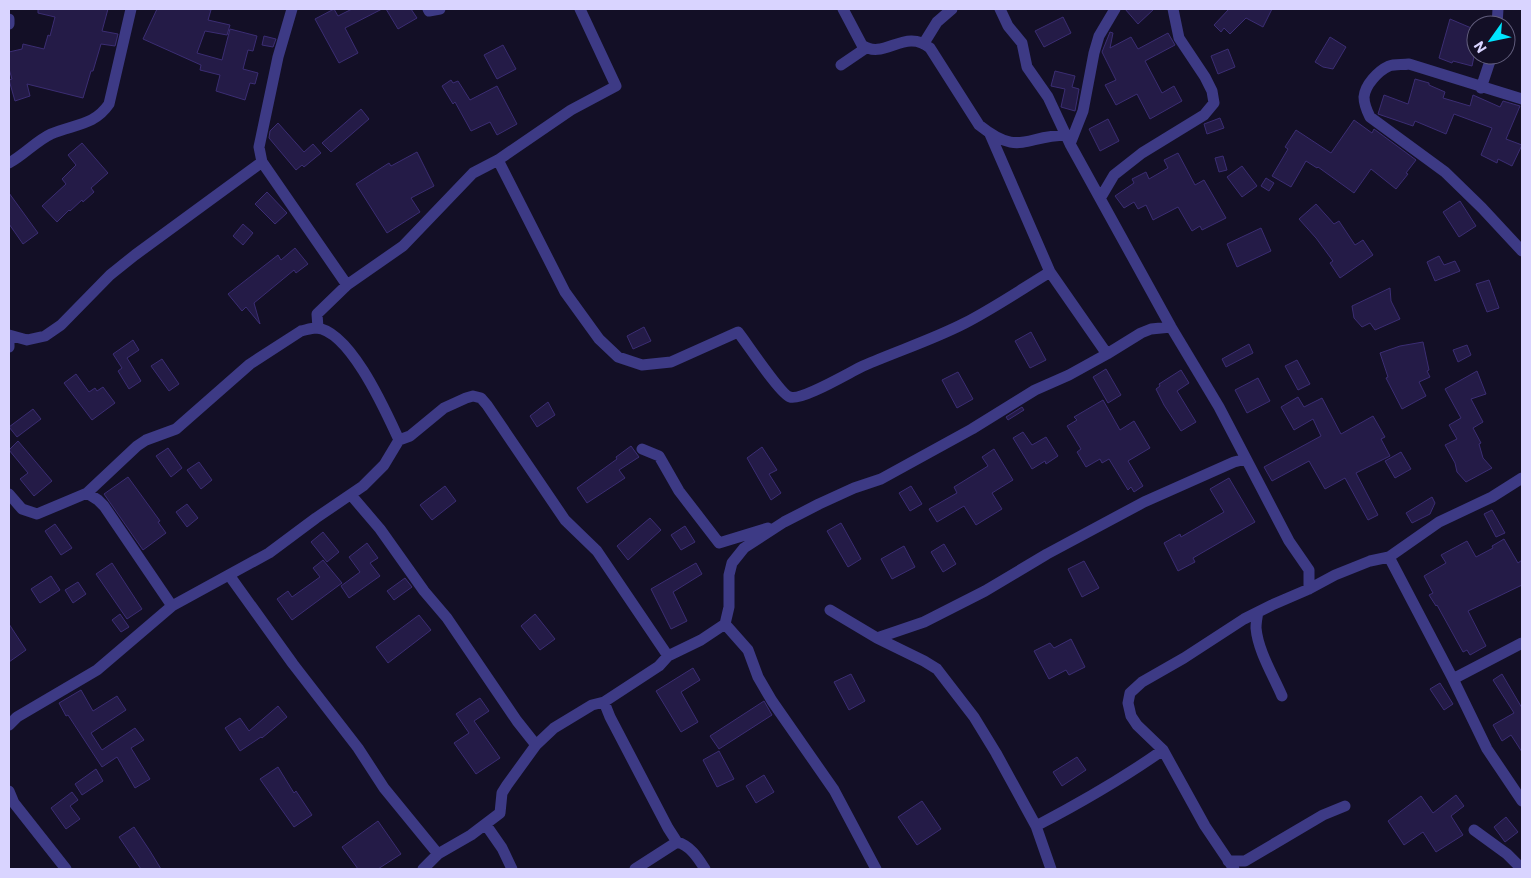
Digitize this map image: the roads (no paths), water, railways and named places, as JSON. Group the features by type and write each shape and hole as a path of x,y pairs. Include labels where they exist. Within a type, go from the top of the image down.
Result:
{"street":[{"path":"9,163 50,135 91,121 102,113 109,104 131,9"},
{"path":"292,9 278,57 259,147 262,162 348,285"},
{"path":"428,9 429,11 440,9"},
{"path":"318,328 317,314 348,285 403,246 473,173 498,160 571,110 616,86 580,9"},
{"path":"843,9 862,45 866,48 878,50 906,41 916,40 930,48 979,125 990,134 1011,143 1022,143 1051,136 1068,140"},
{"path":"924,43 937,22 952,9"},
{"path":"1000,9 1008,26 1022,43 1027,68 1048,97 1068,140 1171,327 1219,407 1289,541 1309,570 1309,589"},
{"path":"1068,140 1083,111 1099,36 1114,9"},
{"path":"1101,197 1114,175 1142,153 1204,115 1214,102 1212,92 1205,77 1179,38 1173,9"},
{"path":"9,19 9,24"},
{"path":"841,65 866,48"},
{"path":"1522,99 1481,88 1409,64 1389,66 1377,75 1368,86 1364,96 1370,117 1445,172 1522,251"},
{"path":"1481,88 1489,65"},
{"path":"990,134 1050,272 1107,354"},
{"path":"498,160 565,292 599,339 618,357 642,365 671,362 738,332 779,388 788,397 792,398 812,392 862,366 928,340 967,322 1050,272"},
{"path":"9,335 27,340 45,336 61,326 110,275 262,162"},
{"path":"423,869 438,854 486,825 500,814 502,793 536,745 554,728 592,705 604,702 659,666 668,656 701,640 725,624 729,607 729,575 732,563 744,548 784,522 819,504 854,488 881,479 972,429 1035,390 1070,374 1141,333 1150,329 1171,327"},
{"path":"9,494 22,509 37,514 87,493 137,446 146,440 176,430 223,387 270,350 301,331 318,328 340,340 348,348 382,402 399,440"},
{"path":"9,340 9,348"},
{"path":"9,725 17,718 97,670 172,606 269,553 363,486 384,465 399,440 410,436 444,408 473,396 481,398 565,520 596,551 668,656"},
{"path":"642,449 659,456 679,491 719,544 784,522"},
{"path":"877,638 924,622 985,591 1047,554 1144,502 1234,462 1246,459"},
{"path":"1345,806 1323,815 1243,865 1231,865 1205,826 1163,750 1134,720 1128,703 1130,693 1142,682 1184,658 1244,619 1335,575 1370,561 1389,557 1440,522 1492,498 1522,478"},
{"path":"87,493 104,506 172,606"},
{"path":"350,495 380,529 424,591 447,618 517,722 536,745"},
{"path":"1389,557 1453,679 1487,749 1522,801"},
{"path":"1309,570 1335,575"},
{"path":"229,575 272,637 337,722 350,736 384,788 438,854"},
{"path":"830,610 877,638 937,669 974,717 987,738 1036,826 1050,869"},
{"path":"1258,612 1256,628 1265,658 1282,696"},
{"path":"1244,619 1256,628"},
{"path":"725,624 748,650 758,677 772,701 834,790 876,869"},
{"path":"1453,679 1522,643"},
{"path":"604,702 610,717 677,842"},
{"path":"1036,826 1085,801 1163,750"},
{"path":"9,791 14,803 66,869"},
{"path":"486,825 502,848 512,869"},
{"path":"1474,830 1501,849 1522,869"},
{"path":"635,869 677,842 686,844 705,869"}]}
